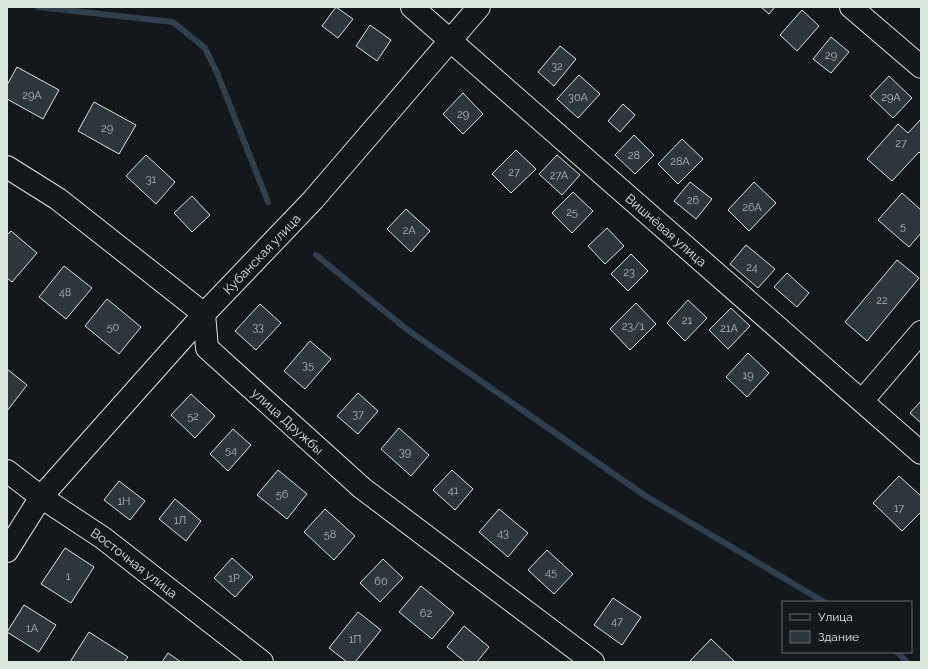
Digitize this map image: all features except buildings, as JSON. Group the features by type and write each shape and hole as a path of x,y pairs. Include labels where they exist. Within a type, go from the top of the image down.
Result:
{"street":[{"name":"Вишнёвая улица","path":"412,7 921,453"},
{"name":"Кубанская улица","path":"7,551 41,497 204,314 312,200 479,7"},
{"path":"851,7 921,67"},
{"path":"7,167 58,199 204,314"},
{"name":"улица Дружбы","path":"204,314 207,348 362,488 593,662"},
{"path":"862,401 921,332"},
{"name":"Восточная улица","path":"7,471 41,497 103,538 259,661"}],"waterway":[{"path":"38,7 173,22 205,48 218,75 268,202"},
{"path":"316,255 405,328 644,495 822,601"},
{"path":"898,653 907,662"}]}
